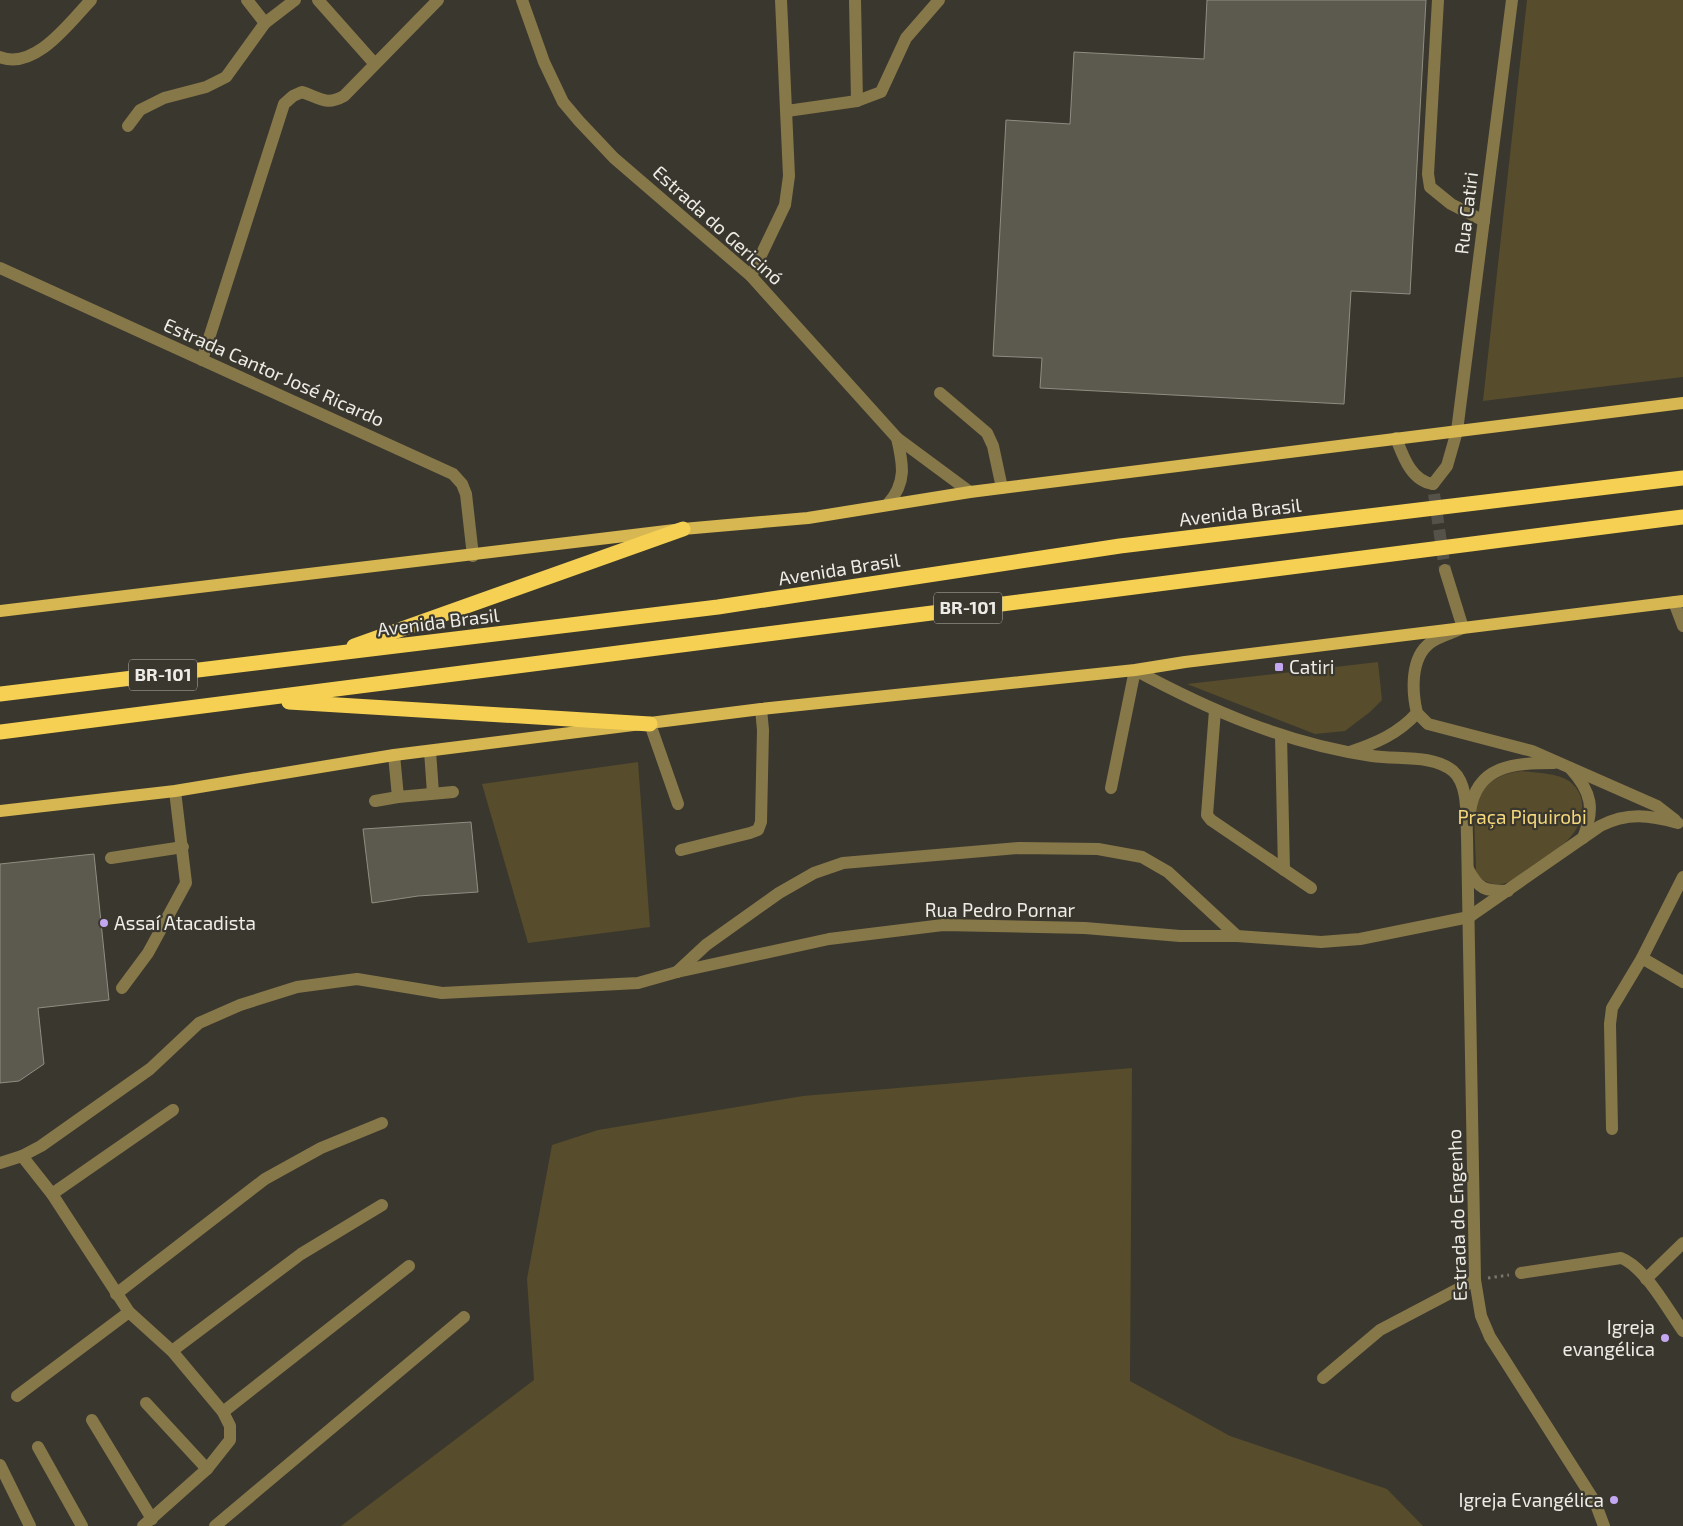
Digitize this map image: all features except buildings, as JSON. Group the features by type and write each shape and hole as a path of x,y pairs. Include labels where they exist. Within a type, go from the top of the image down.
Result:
{"highway":[{"name":"Avenida Brasil","path":"0,694 718,607 1120,546 1683,478"},
{"name":"BR-101","path":"0,732 1683,517"},
{"path":"326,656 683,529"},
{"path":"253,700 650,724"}],"main road":[{"path":"0,612 683,529 808,518 970,492 1683,403"},
{"path":"0,811 176,790 394,755 761,709 1135,670 1679,602"}],"street":[{"path":"0,57 18,58 38,53 91,0"},
{"path":"247,0 265,23"},
{"path":"128,126 140,110 164,98 206,87 226,77 265,23 295,0"},
{"path":"318,0 374,63"},
{"path":"202,360 284,104 293,96 302,92 325,102 335,101 344,96 374,63 438,0"},
{"name":"Estrada do Gericinó","path":"522,0 544,62 563,102 614,158 752,276 897,438 970,492"},
{"path":"752,276 785,205 788,176 787,111 781,0"},
{"path":"855,0 857,101"},
{"path":"1438,0 1428,174 1430,187 1451,204 1484,221"},
{"name":"Rua Catiri","path":"1396,438 1410,469 1419,480 1433,489 1447,466 1457,430 1512,0"},
{"path":"787,111 857,101 873,97 881,92 906,38 936,2"},
{"name":"Estrada Cantor José Ricardo","path":"0,268 453,474 462,484 466,494 473,556"},
{"path":"940,393 987,432 993,446 1002,488"},
{"path":"888,504 900,488 902,477 902,459 897,438"},
{"path":"1445,570 1463,628 1430,642 1422,652 1416,665 1413,687 1416,713 1428,724 1532,751 1657,806 1681,824"},
{"path":"1679,602 1683,626"},
{"path":"1111,788 1135,670 1215,710 1281,735 1348,752 1434,762 1455,773 1464,793 1468,868 1479,887 1490,891 1508,890"},
{"path":"681,850 758,830 762,822 763,730 761,709"},
{"path":"1215,710 1207,815 1211,820 1311,888"},
{"path":"1348,752 1374,744 1392,735 1406,725 1416,713"},
{"path":"650,724 678,804"},
{"path":"1281,735 1284,870"},
{"path":"430,751 433,793"},
{"path":"394,755 398,797"},
{"path":"1467,836 1472,800 1477,788 1485,778 1495,771 1510,766 1565,765 1579,778 1589,797 1591,811 1583,838"},
{"path":"122,988 148,953 186,883 176,790"},
{"path":"375,801 453,792"},
{"path":"1469,918 1607,822 1629,816 1652,816 1681,824"},
{"path":"111,858 183,847"},
{"path":"677,972 706,945 779,893 814,873 843,863 1019,848 1098,849 1142,857 1168,872 1237,936"},
{"name":"Estrada do Engenho","path":"1468,868 1472,1216 1475,1280 1481,1316 1490,1336 1595,1502 1604,1526"},
{"path":"1612,1128 1610,1024 1612,1008 1642,958 1683,877"},
{"name":"Rua Pedro Pornar","path":"0,1162 22,1156 41,1146 150,1070 199,1024 240,1005 297,987 357,979 442,993 638,983 677,972 829,939 943,925 1085,928 1180,936 1237,936 1321,942 1360,938 1469,918"},
{"path":"1642,958 1683,982"},
{"path":"52,1194 173,1110"},
{"path":"116,1294 265,1179 321,1148 382,1123"},
{"path":"22,1156 52,1194 129,1312 172,1351 222,1412 230,1426 230,1440 207,1468 148,1523 92,1420"},
{"path":"172,1351 301,1254 382,1205"},
{"path":"1646,1278 1683,1243"},
{"path":"1521,1273 1621,1258 1629,1261 1646,1278 1683,1331"},
{"path":"222,1412 409,1266"},
{"path":"1323,1378 1380,1330 1475,1280"},
{"path":"17,1396 129,1312"},
{"path":"215,1526 464,1317"},
{"path":"146,1403 207,1468"},
{"path":"38,1447 82,1526"},
{"path":"0,1465 30,1526"}],"path":[{"path":"1475,1280 1521,1273"}],"green space":[{"path":"1527,0 1683,0 1683,377 1483,401"},
{"path":"1378,662 1382,700 1345,731 1315,734 1187,684"},
{"path":"638,762 650,927 528,943 482,784"},
{"name":"Praça Piquirobi","path":"1521,771 1552,775 1569,781 1581,797 1579,824 1574,833 1560,847 1518,877 1510,882 1493,884 1483,880 1476,871 1476,807 1481,794 1489,784 1502,776"},
{"path":"1132,1068 1130,1381 1230,1436 1387,1489 1423,1526 341,1526 534,1380 527,1279 552,1145 598,1130 803,1096"}],"tunnel":[{"path":"1434,494 1445,570"}],"place":[{"name":"Catiri","path":"1279,667"},
{"name":"Assaí Atacadista","path":"104,923"},
{"name":"Igreja evangélica","path":"1665,1338"},
{"name":"Igreja Evangélica","path":"1614,1500"}]}
